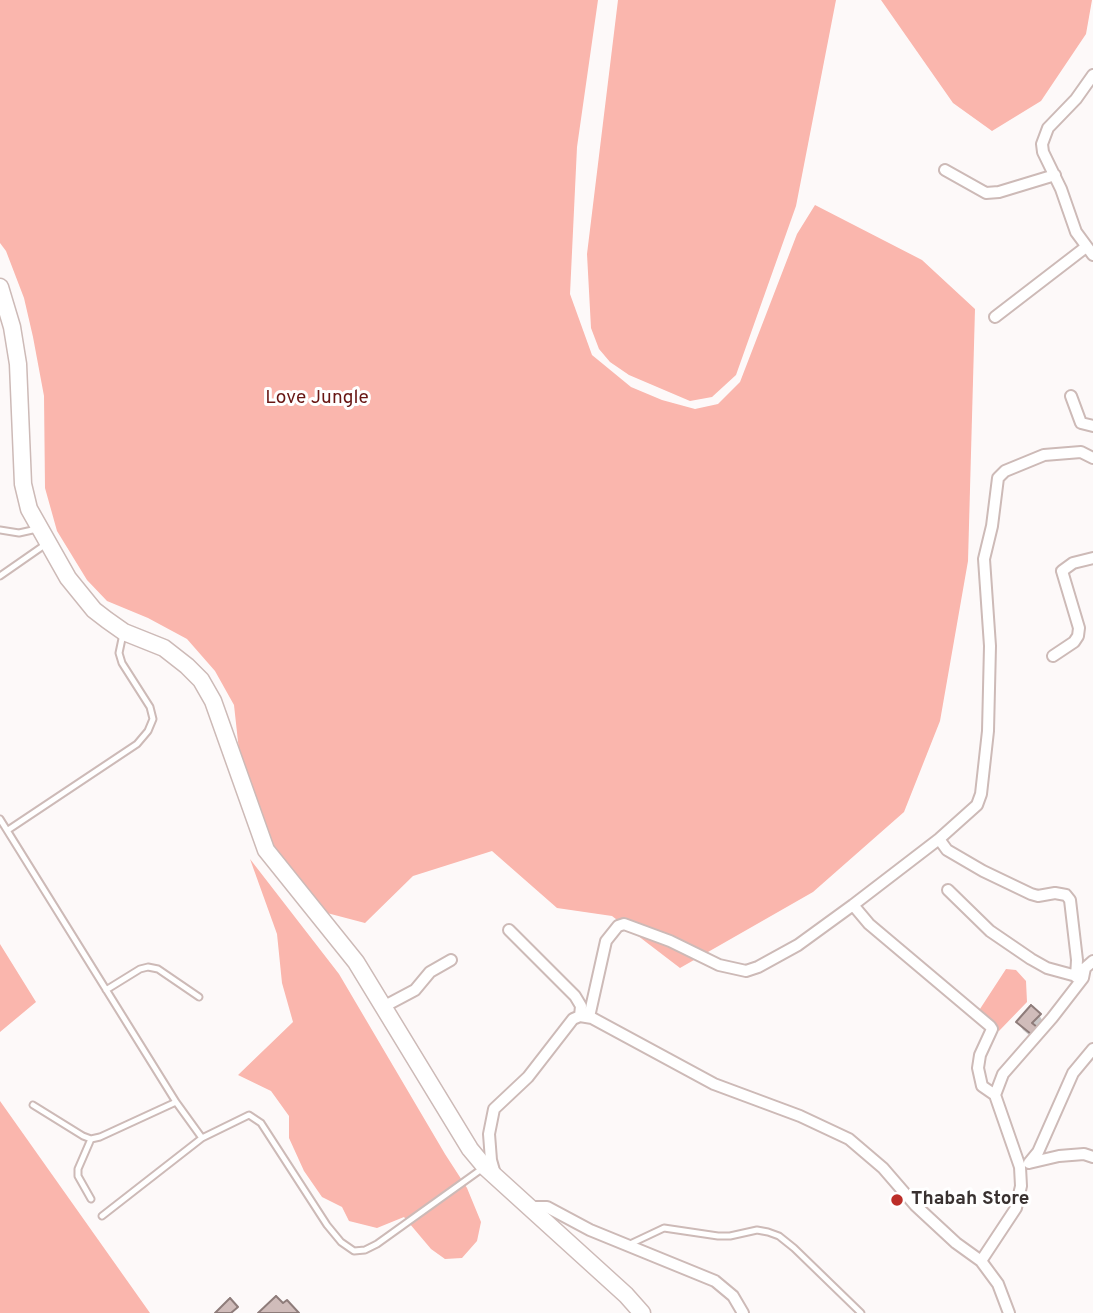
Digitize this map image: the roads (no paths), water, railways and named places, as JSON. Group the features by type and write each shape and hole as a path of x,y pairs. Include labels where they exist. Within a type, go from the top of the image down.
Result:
{"street":[{"path":"995,317 1090,251 1076,232 1055,175 1043,152 1043,136 1093,75"},
{"path":"945,170 986,193 999,192 1055,175"},
{"path":"0,287 12,327 18,364 23,484 29,509 68,578 94,610 124,632 164,648 201,680 213,701 266,850 339,939 470,1149 642,1313"},
{"path":"1071,396 1081,423 1093,426"},
{"path":"490,1170 489,1134 494,1109 528,1076 566,1027 584,1017 606,941 618,926 624,924 670,941 719,965 747,971 773,961 853,905 939,839 977,804 981,794 986,749 990,646 984,559 992,526 998,478 1005,471 1044,455 1082,452 1093,458"},
{"path":"1053,656 1074,642 1079,628 1062,571 1073,563 1093,558"},
{"path":"939,839 947,850 1031,894 1066,895 1070,900 1080,977"},
{"path":"948,890 990,930 1031,959 1047,968 1080,977"},
{"path":"853,905 869,924 990,1026 992,1030 979,1055 978,1068 982,1086 995,1095 1025,1165"},
{"path":"509,930 575,996 584,1017"},
{"path":"383,1007 415,990 430,972 450,960"},
{"path":"995,1095 1003,1074 1052,1018 1085,968 1093,961"},
{"path":"584,1017 612,1027 715,1084 800,1116 849,1139 883,1168 915,1205 956,1243 981,1261 998,1284 1009,1313"},
{"path":"981,1261 1016,1208 1025,1165 1043,1142 1073,1073 1093,1049"},
{"path":"1025,1165 1059,1156 1084,1154 1093,1157"},
{"path":"531,1207 548,1207 590,1230 715,1281 733,1296 743,1313"}],"lane":[{"path":"0,530 44,536"},
{"path":"0,576 44,536"},
{"path":"8,830 137,744 148,731 153,719 150,708 122,663 119,653 124,632"},
{"path":"0,819 176,1102 202,1138"},
{"path":"106,990 148,967 158,969 199,998"},
{"path":"33,1105 91,1139 100,1138 176,1102"},
{"path":"102,1216 202,1138 250,1115 256,1118 327,1226 341,1242 354,1251 365,1250 377,1244 490,1170"},
{"path":"91,1139 78,1169 78,1176 91,1199"},
{"path":"628,1245 664,1228 718,1236 757,1230 768,1232 779,1236 794,1248 861,1313"}],"place":[{"name":"Thabah Store","path":"897,1200"}],"park label":[{"name":"Love Jungle","path":"317,399"}]}
